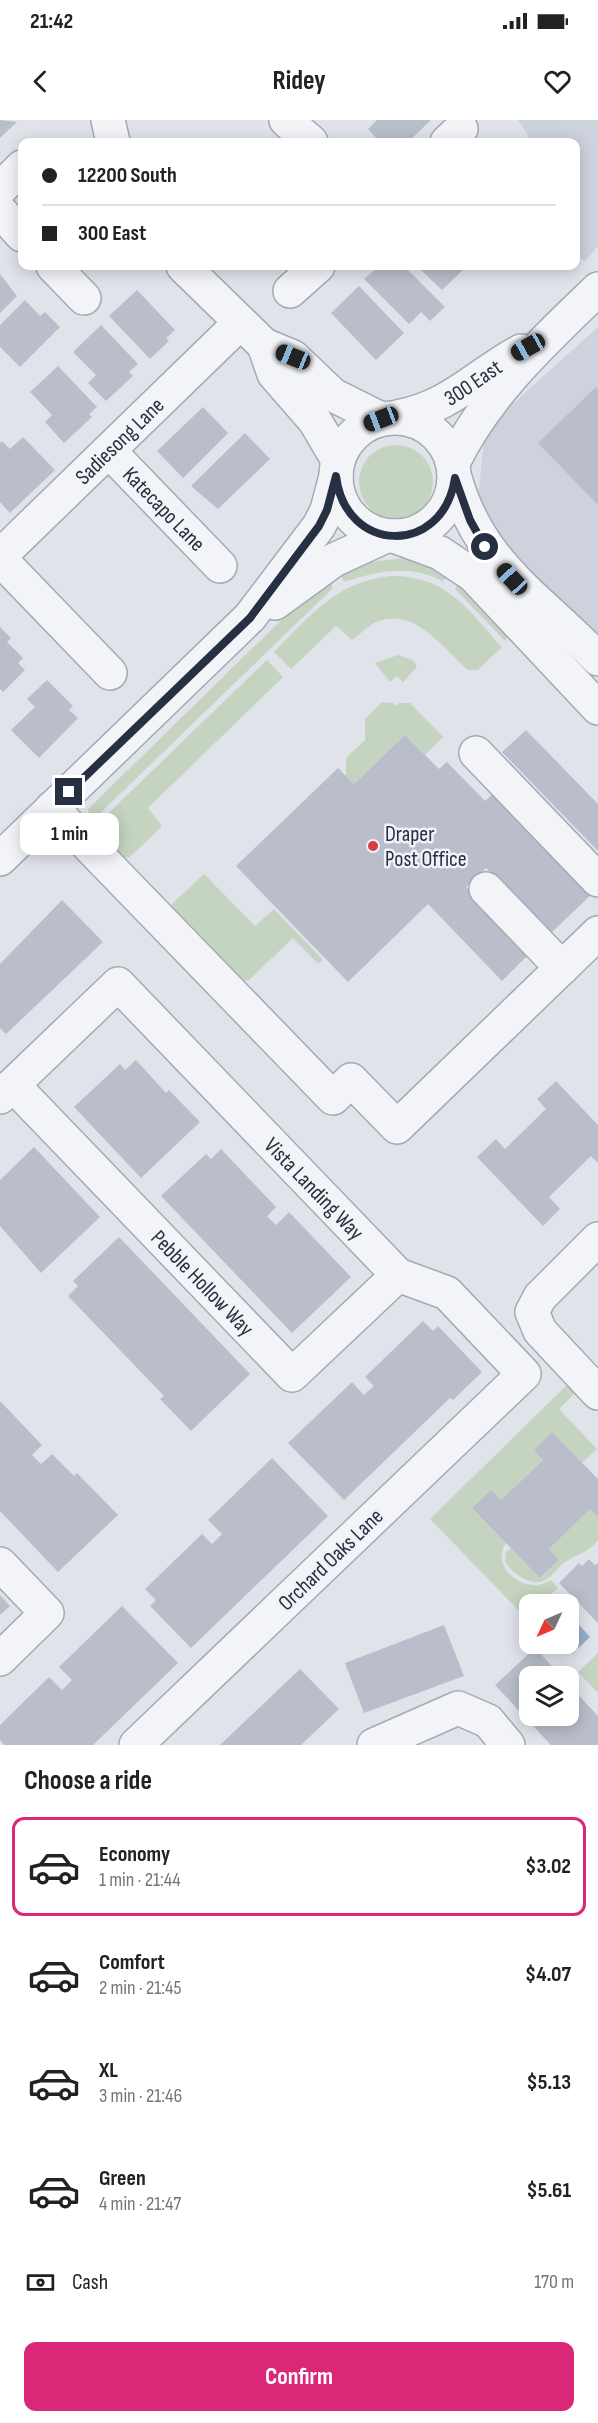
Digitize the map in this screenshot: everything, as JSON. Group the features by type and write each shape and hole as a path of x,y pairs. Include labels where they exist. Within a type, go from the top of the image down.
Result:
{"street":[{"path":"286,120 306,138"},
{"path":"0,189 18,171"},
{"path":"0,212 18,231"},
{"path":"56,270 84,298"},
{"path":"187,270 264,345 293,357 333,395 389,418 426,426 448,448 470,520 498,564 598,659"},
{"path":"290,291 314,270"},
{"name":"300 East","path":"454,471 474,424 489,403 547,338 598,289"},
{"name":"Sadiesong Lane","path":"0,558 240,323"},
{"name":"300 East","path":"389,418 444,402 509,357 547,338"},
{"path":"264,345 274,374 315,421 337,468 340,496 350,515 372,532 440,553 473,575 598,708"},
{"path":"0,860 250,618 319,526 327,510 337,468 354,434 389,418"},
{"name":"Katecapo Lane","path":"109,451 220,566"},
{"path":"250,618 274,604 334,560 390,536 424,529 437,520 453,494 454,471"},
{"path":"0,558 110,673"},
{"path":"476,753 598,880"},
{"path":"52,808 333,1098 351,1080 396,1128 598,933"},
{"path":"486,889 562,968"},
{"name":"Vista Landing Way","path":"6,1091 118,984 398,1275 447,1293 524,1374"},
{"name":"Pebble Hollow Way","path":"6,1091 292,1375 398,1275"},
{"path":"598,1239 540,1297 532,1311 540,1331 598,1393"},
{"name":"Orchard Oaks Lane","path":"136,1745 524,1374"},
{"path":"0,1564 47,1613 0,1659"},
{"path":"374,1745 458,1708 498,1733"}],"shaded area":[{"path":"518,120 598,120 598,246 585,261 580,259 580,138 529,138"},
{"path":"598,327 598,652 476,520 485,429"}],"green space":[{"path":"396,445 417,451 427,461 433,482 427,503 417,513 396,519 375,513 365,503 359,482 365,461 375,451"},
{"path":"404,558 435,565 448,577 442,581 418,572 393,571 344,582 339,573 361,563"},
{"path":"390,576 410,577 441,588 466,607 502,647 478,670 468,670 438,641 415,624 402,619 388,619 374,623 352,640 336,626 291,669 274,652 312,614 339,593 354,585"},
{"path":"329,580 333,588 91,822 88,809 307,595"},
{"path":"460,581 508,636 505,641 455,589"},
{"path":"398,655 413,660 417,667 403,682 397,676 390,682 375,663"},
{"path":"267,660 283,677 148,808 162,826 129,858 124,857 94,827"},
{"path":"382,702 393,703 396,706 400,703 410,703 443,737 425,755 405,735 354,784 346,776 346,758 365,740 365,719"},
{"path":"204,874 255,926 274,909 323,960 318,964 293,938 249,980 243,981 170,906"},
{"path":"570,1382 576,1392 559,1409 597,1449 582,1463 552,1432 534,1450 543,1460 501,1500 491,1490 472,1508 506,1543 502,1557 503,1564 511,1576 533,1585 540,1585 551,1580 558,1588 551,1594 519,1594 519,1611 430,1519"},
{"path":"590,1509 598,1517 598,1540 588,1550 564,1563 548,1578 539,1582 528,1581 517,1575 505,1562 506,1552 511,1548 541,1578 559,1560 549,1549"},
{"path":"598,1653 598,1693 579,1673"}],"water":[{"path":"579,1625 590,1637 579,1647"}],"building":[{"path":"0,120 17,122 0,138"},
{"path":"377,120 431,120 412,138 376,138 368,129"},
{"path":"374,270 408,270 445,307 430,321 421,312 409,324 364,279"},
{"path":"421,270 463,270 442,290"},
{"path":"0,274 17,296 0,313"},
{"path":"359,286 404,333 376,360 331,313"},
{"path":"137,290 175,330 166,338 169,341 150,359 109,316"},
{"path":"25,300 40,316 45,312 60,327 20,367 0,347 0,325"},
{"path":"101,325 138,364 129,372 133,376 106,401 88,383 96,375 73,352"},
{"path":"58,366 97,407 89,414 92,417 64,443 45,422 52,415 30,392"},
{"path":"596,387 598,390 598,505 538,443"},
{"path":"203,407 228,433 183,478 157,451"},
{"path":"245,433 270,459 218,509 191,486"},
{"path":"23,437 55,470 10,513 0,502 0,443 2,441 10,449"},
{"path":"0,627 11,638 7,642 23,658 18,663 25,670 3,692 0,689"},
{"path":"47,680 73,706 69,710 78,718 39,758 11,730 35,707 27,699"},
{"path":"526,730 598,804 598,851 502,752"},
{"name":"Draper Post Office","path":"405,735 439,769 447,762 485,801 497,790 595,891 550,934 486,868 466,887 530,953 502,981 428,904 348,982 236,866 338,768 354,784"},
{"path":"62,900 103,942 6,1034 0,1028 0,964"},
{"path":"136,1060 166,1093 169,1090 200,1122 141,1178 74,1107 120,1064 125,1070"},
{"path":"556,1081 598,1125 598,1163 591,1156 549,1197 560,1209 543,1226 477,1157 496,1139 505,1149 546,1109 537,1099"},
{"path":"34,1147 100,1217 41,1273 0,1226 0,1180"},
{"path":"221,1149 276,1207 267,1216 276,1225 289,1212 351,1277 292,1333 161,1196 206,1154 211,1159"},
{"path":"119,1237 250,1374 191,1431 160,1399 164,1396 68,1296 78,1286 73,1281"},
{"path":"423,1321 433,1331 438,1326 482,1372 453,1400 450,1398 344,1500 288,1443 352,1382 364,1395 374,1386 365,1377"},
{"path":"0,1401 42,1445 32,1455 41,1464 52,1454 74,1476 77,1473 118,1515 58,1572 0,1511"},
{"path":"552,1432 598,1479 598,1517 590,1509 549,1549 559,1560 540,1578 472,1508 491,1490 501,1500 543,1460 534,1450"},
{"path":"272,1458 328,1516 191,1648 150,1606 156,1600 145,1589 202,1534 212,1544 222,1534 208,1520"},
{"path":"589,1559 595,1565 598,1563 598,1623 579,1604 579,1594 570,1594 559,1583 579,1563 582,1566"},
{"path":"0,1595 10,1606 0,1615"},
{"path":"122,1606 178,1663 93,1745 4,1745 0,1740 0,1725 49,1677 62,1690 72,1680 59,1667"},
{"path":"444,1625 464,1676 364,1713 345,1663"},
{"path":"529,1654 541,1654 552,1666 519,1666 519,1711 495,1685"},
{"path":"300,1669 339,1709 301,1745 220,1745"},
{"path":"579,1696 598,1716 598,1745 551,1745 533,1726 579,1726"}],"place":[{"name":"Draper Post Office","path":"373,846"}],"route":[{"path":"69,792 250,618 270,589 313,536 327,510 336,476 342,503 350,515 372,532 386,536 410,535 437,520 453,494 455,478 461,500 485,547"}]}
